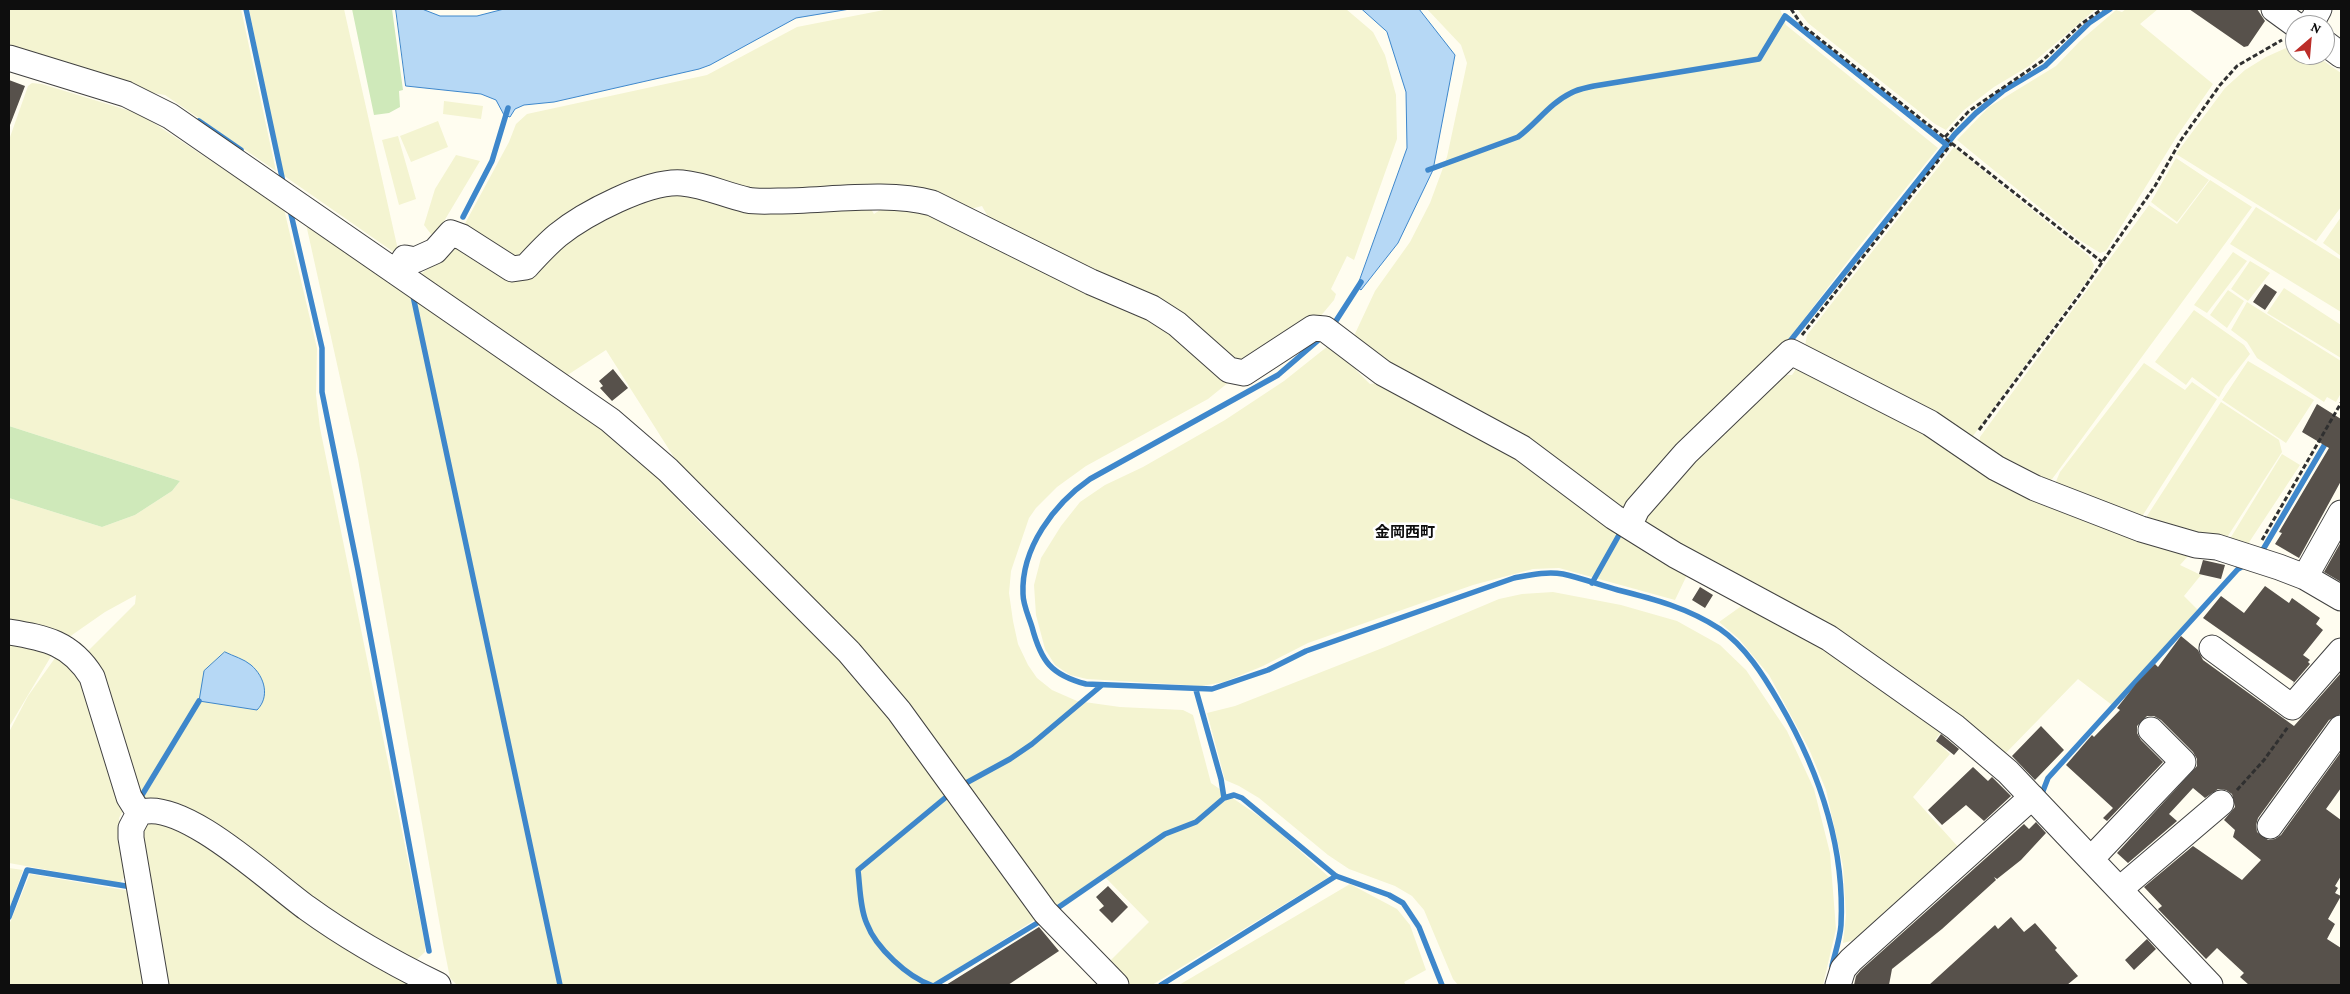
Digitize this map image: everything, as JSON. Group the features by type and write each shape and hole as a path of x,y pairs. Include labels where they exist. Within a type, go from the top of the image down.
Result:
{"street":[{"path":"2274,9 2285,19"},
{"path":"9,58 126,94 170,116 400,265 610,420 668,470 849,652 899,711 1045,912 1116,985"},
{"path":"400,265 435,251 451,234 462,237 512,269 519,270 526,267 558,234 576,222 638,192 661,184 699,185 750,201 918,199 932,203 1092,282 1152,308 1178,324 1229,370 1238,373 1244,373 1313,328 1329,331 1383,373 1522,448 1629,526 1675,554 1829,638 1955,726 2008,772 2032,797 2095,855 2120,890 2210,985"},
{"path":"1629,526 1637,509 1686,453 1791,352 1930,423 1996,468 2035,488 2141,530 2252,558 2305,577 2341,598"},
{"path":"2305,577 2341,513"},
{"path":"9,632 55,643 76,656 92,677 136,808 131,828 132,838 156,985"},
{"path":"2212,648 2292,707 2341,650"},
{"path":"2270,826 2341,728"},
{"path":"2095,855 2183,762 2151,730"},
{"path":"1838,985 1843,969 1850,960 2032,797"},
{"path":"2120,890 2221,803"},
{"path":"136,808 181,819 217,837 306,908 396,963 438,985"}],"path":[{"path":"1791,9 1802,25 1949,140 2070,239 2102,262"},
{"path":"1791,352 1969,111 2042,61 2080,25 2102,9"},
{"path":"1967,447 2102,262 2155,186 2181,140 2220,85 2237,66 2285,36"},
{"path":"2252,558 2341,403"},
{"path":"2221,803 2227,800 2264,760 2292,722 2292,707"}],"green space":[{"path":"9,9 241,9 276,171 165,95 147,92 9,47"},
{"path":"249,9 344,9 398,250 395,253 283,175"},
{"path":"352,9 392,9 403,90 399,91 400,107 389,113 374,115"},
{"path":"889,9 1346,9 1373,32 1385,55 1396,95 1397,139 1354,260 1347,256 1331,289 1336,294 1334,300 1319,318 1244,366 992,224 982,206 963,211 669,179 522,264 461,231 509,142 516,124 527,114 707,75 797,27"},
{"path":"1427,9 1780,9 1786,25 1938,148 1857,249 1782,348 1622,510 1381,363 1353,338 1375,291 1410,242 1430,203 1447,157 1467,63 1461,45"},
{"path":"1797,9 2096,9 2029,66 1994,87 1964,110 1946,130 1935,124 1808,23"},
{"path":"2126,9 2158,9 2140,24 2213,84 2177,136 2106,251 2100,253 2078,239 1957,140 1989,107 2056,66 2080,41 2116,10 2122,12"},
{"path":"2285,48 2285,65 2329,65 2341,73 2341,207 2316,241 2176,154 2225,88 2245,70 2266,57"},
{"path":"32,83 42,84 140,114 284,209 317,348 316,395 320,428 425,944 425,952 412,964 143,804 85,654 135,604 136,595 105,612 66,641 9,626 9,498 102,527 135,515 172,491 180,481 9,426 9,140 28,86"},
{"path":"444,101 483,106 481,119 443,114"},
{"path":"438,121 448,147 411,162 400,136"},
{"path":"398,136 416,199 399,205 382,140"},
{"path":"1954,147 2089,256 2094,265 2092,274 1973,436 1960,434 1805,346 1807,335"},
{"path":"456,155 480,161 434,238 424,225 435,189"},
{"path":"2176,158 2209,180 2177,222 2151,202"},
{"path":"2210,180 2252,207 2047,486 1979,444 1980,437 2149,205 2177,224"},
{"path":"651,193 868,204 874,214 889,204 920,207 1162,324 1229,382 1208,399 1086,466 1057,487 1036,508 1029,518 1011,571 1009,593 1013,621 1018,644 1028,665 1037,678 1052,690 1077,701 1120,707 1183,710 1193,715 1211,783 1270,824 1329,877 1152,985 1130,985 1107,964 1149,922 1102,874 1056,907 682,470 606,350 566,376 419,275 452,252 458,241 512,272"},
{"path":"2256,207 2341,260 2341,312 2230,244"},
{"path":"2341,217 2341,256 2323,243"},
{"path":"306,224 602,428 654,473 700,523 790,609 873,695 1036,919 937,982 938,985 457,985 450,978 443,943 358,459"},
{"path":"2233,252 2247,261 2207,313 2194,305"},
{"path":"2250,261 2270,273 2248,301 2231,289"},
{"path":"2284,288 2341,325 2341,358 2267,313"},
{"path":"2228,290 2244,301 2227,328 2210,315"},
{"path":"2247,302 2341,361 2341,393 2336,402 2327,397 2324,402 2257,358 2247,342 2231,330"},
{"path":"2194,310 2244,345 2250,354 2225,386 2219,397 2192,377 2186,385 2155,362"},
{"path":"1328,346 1355,363 1356,370 1370,384 1386,382 1515,451 1687,575 1675,600 1559,568 1533,569 1473,585 1308,643 1263,666 1224,682 1202,686 1087,679 1070,675 1055,665 1045,649 1036,615 1034,585 1041,558 1061,526 1080,502 1105,485 1143,467 1225,420 1284,381"},
{"path":"2248,361 2314,400 2286,443 2222,400"},
{"path":"2144,363 2185,390 2192,382 2217,399 2141,518 2054,486 2060,472"},
{"path":"1796,369 1927,434 1993,480 2025,497 2130,537 2189,555 2180,565 2201,575 2184,596 2198,610 2112,705 2078,679 2002,757 1642,530 1642,513 1783,375 1792,375"},
{"path":"2221,402 2279,440 2282,452 2226,539 2149,522 2147,516"},
{"path":"9,426 180,481 172,491 135,515 102,527 9,498"},
{"path":"2282,454 2300,465 2246,547 2228,542"},
{"path":"1553,592 1621,605 1677,621 1720,645 1746,670 1787,731 1814,789 1830,853 1836,929 1823,985 1458,985 1453,979 1424,910 1412,896 1395,886 1349,869 1328,855 1259,798 1225,780 1207,713 1235,706 1385,647 1499,599 1522,594"},
{"path":"1747,602 1791,624 1945,727 1935,740 1950,754 1913,797 1960,849 1862,938 1843,943 1846,915 1843,866 1826,790 1809,749 1769,675 1739,639 1719,622"},
{"path":"12,640 53,653 9,727 9,645"},
{"path":"60,651 78,668 124,809 119,818 126,875 120,883 9,863 9,732 28,696"},
{"path":"147,822 183,826 428,985 161,985 140,834"},
{"path":"9,868 23,870 9,910"},
{"path":"30,874 130,891 143,985 9,985 9,925"},
{"path":"1350,884 1397,909 1410,925 1426,970 1404,982 1406,985 1179,985"}],"water":[{"path":"396,9 422,9 440,16 477,16 504,9 850,9 796,18 710,65 699,69 554,102 524,105 515,109 510,117 504,115 496,100 481,94 406,86"},
{"path":"1362,9 1419,9 1455,55 1433,170 1398,243 1361,290 1357,287 1407,148 1406,92 1387,32"},
{"path":"225,652 242,659 260,675 265,693 264,699 257,710 199,701 204,671"}],"building":[{"path":"2189,9 2257,9 2265,21 2248,46 2244,47"},
{"path":"9,80 25,86 10,125 9,125"},
{"path":"2265,284 2277,292 2265,310 2253,302"},
{"path":"613,369 628,388 612,401 600,388 603,386 599,381"},
{"path":"2317,404 2341,419 2341,481 2299,558 2275,544 2282,533 2279,532 2329,448 2302,432"},
{"path":"2341,542 2341,582 2324,572"},
{"path":"2203,560 2225,565 2221,579 2199,574"},
{"path":"2265,586 2289,603 2292,598 2320,618 2316,624 2323,630 2303,655 2310,660 2308,662 2310,664 2292,685 2294,682 2203,618 2221,596 2244,613"},
{"path":"1700,587 1713,595 1705,608 1692,600"},
{"path":"2181,636 2198,650 2203,660 2294,726 2341,673 2341,714 2329,720 2258,818 2256,825 2257,832 2268,840 2275,839 2281,835 2341,752 2341,788 2326,809 2341,820 2341,876 2335,886 2338,888 2335,893 2341,896 2328,919 2335,924 2327,939 2341,948 2341,985 2249,985 2240,977 2244,973 2217,948 2206,959 2158,909 2162,906 2144,887 2193,846 2242,880 2261,860 2233,837 2235,830 2224,820 2235,807 2232,794 2226,790 2218,789 2205,798 2193,788 2169,814 2177,821 2128,863 2117,853 2197,766 2197,759 2193,752 2161,720 2154,716 2147,716 2137,726 2137,733 2141,740 2163,762 2107,821 2103,818 2113,808 2066,765 2092,735 2094,737 2120,710 2117,708 2136,684 2155,664 2158,667"},
{"path":"2041,726 2064,750 2035,780 2012,756"},
{"path":"1941,734 1959,749 1954,755 1936,741"},
{"path":"1973,767 1988,781 1992,777 2011,796 1984,821 1966,805 1942,825 1928,810"},
{"path":"2036,822 2046,833 2021,860 1997,879 1994,877 1996,880 1942,929 1892,969 1889,985 1854,985 1856,976 1861,970 2024,824 2029,829"},
{"path":"1108,886 1128,907 1112,923 1099,910 1104,906 1096,897"},
{"path":"2011,917 2024,932 2035,923 2078,976 2067,985 1929,985 1995,925 1998,929"},
{"path":"1039,927 1059,951 1008,985 946,985"},
{"path":"2147,939 2156,949 2134,970 2125,960"}],"waterway":[{"path":"246,9 283,182"},
{"path":"1787,345 1955,134 1976,113 2003,91 2045,66 2089,23 2110,9"},
{"path":"1428,170 1518,137 1556,102 1576,90 1759,59 1785,16 1947,145"},
{"path":"463,217 492,161 508,108"},
{"path":"199,121 241,150"},
{"path":"291,214 322,348 322,392 358,570 429,951"},
{"path":"1332,327 1361,282"},
{"path":"413,296 560,985"},
{"path":"1322,337 1278,375 1090,479 1052,514 1034,544 1028,560 1023,594 1035,639 1049,665 1064,676 1086,684 1212,689 1268,670 1306,651 1514,578 1545,573 1570,576 1683,610 1720,629 1746,653 1773,692 1806,754 1826,809 1838,866 1841,895 1841,925 1832,966"},
{"path":"2261,553 2328,439"},
{"path":"1592,583 1619,535"},
{"path":"2041,796 2048,778 2238,569 2245,565"},
{"path":"966,783 1010,759 1032,744 1102,685"},
{"path":"1056,909 1165,834 1196,822 1224,798 1221,779 1196,690"},
{"path":"139,800 199,701"},
{"path":"1224,798 1234,795 1242,798 1336,876 1389,895 1403,903 1419,927 1442,985"},
{"path":"931,985 903,969 885,952 871,933 863,912 858,870 945,798"},
{"path":"9,917 27,870 132,887"},
{"path":"1161,985 1336,876"},
{"path":"935,985 1039,922"}],"district":[{"name":"金岡西町","path":"1405,532"}]}
